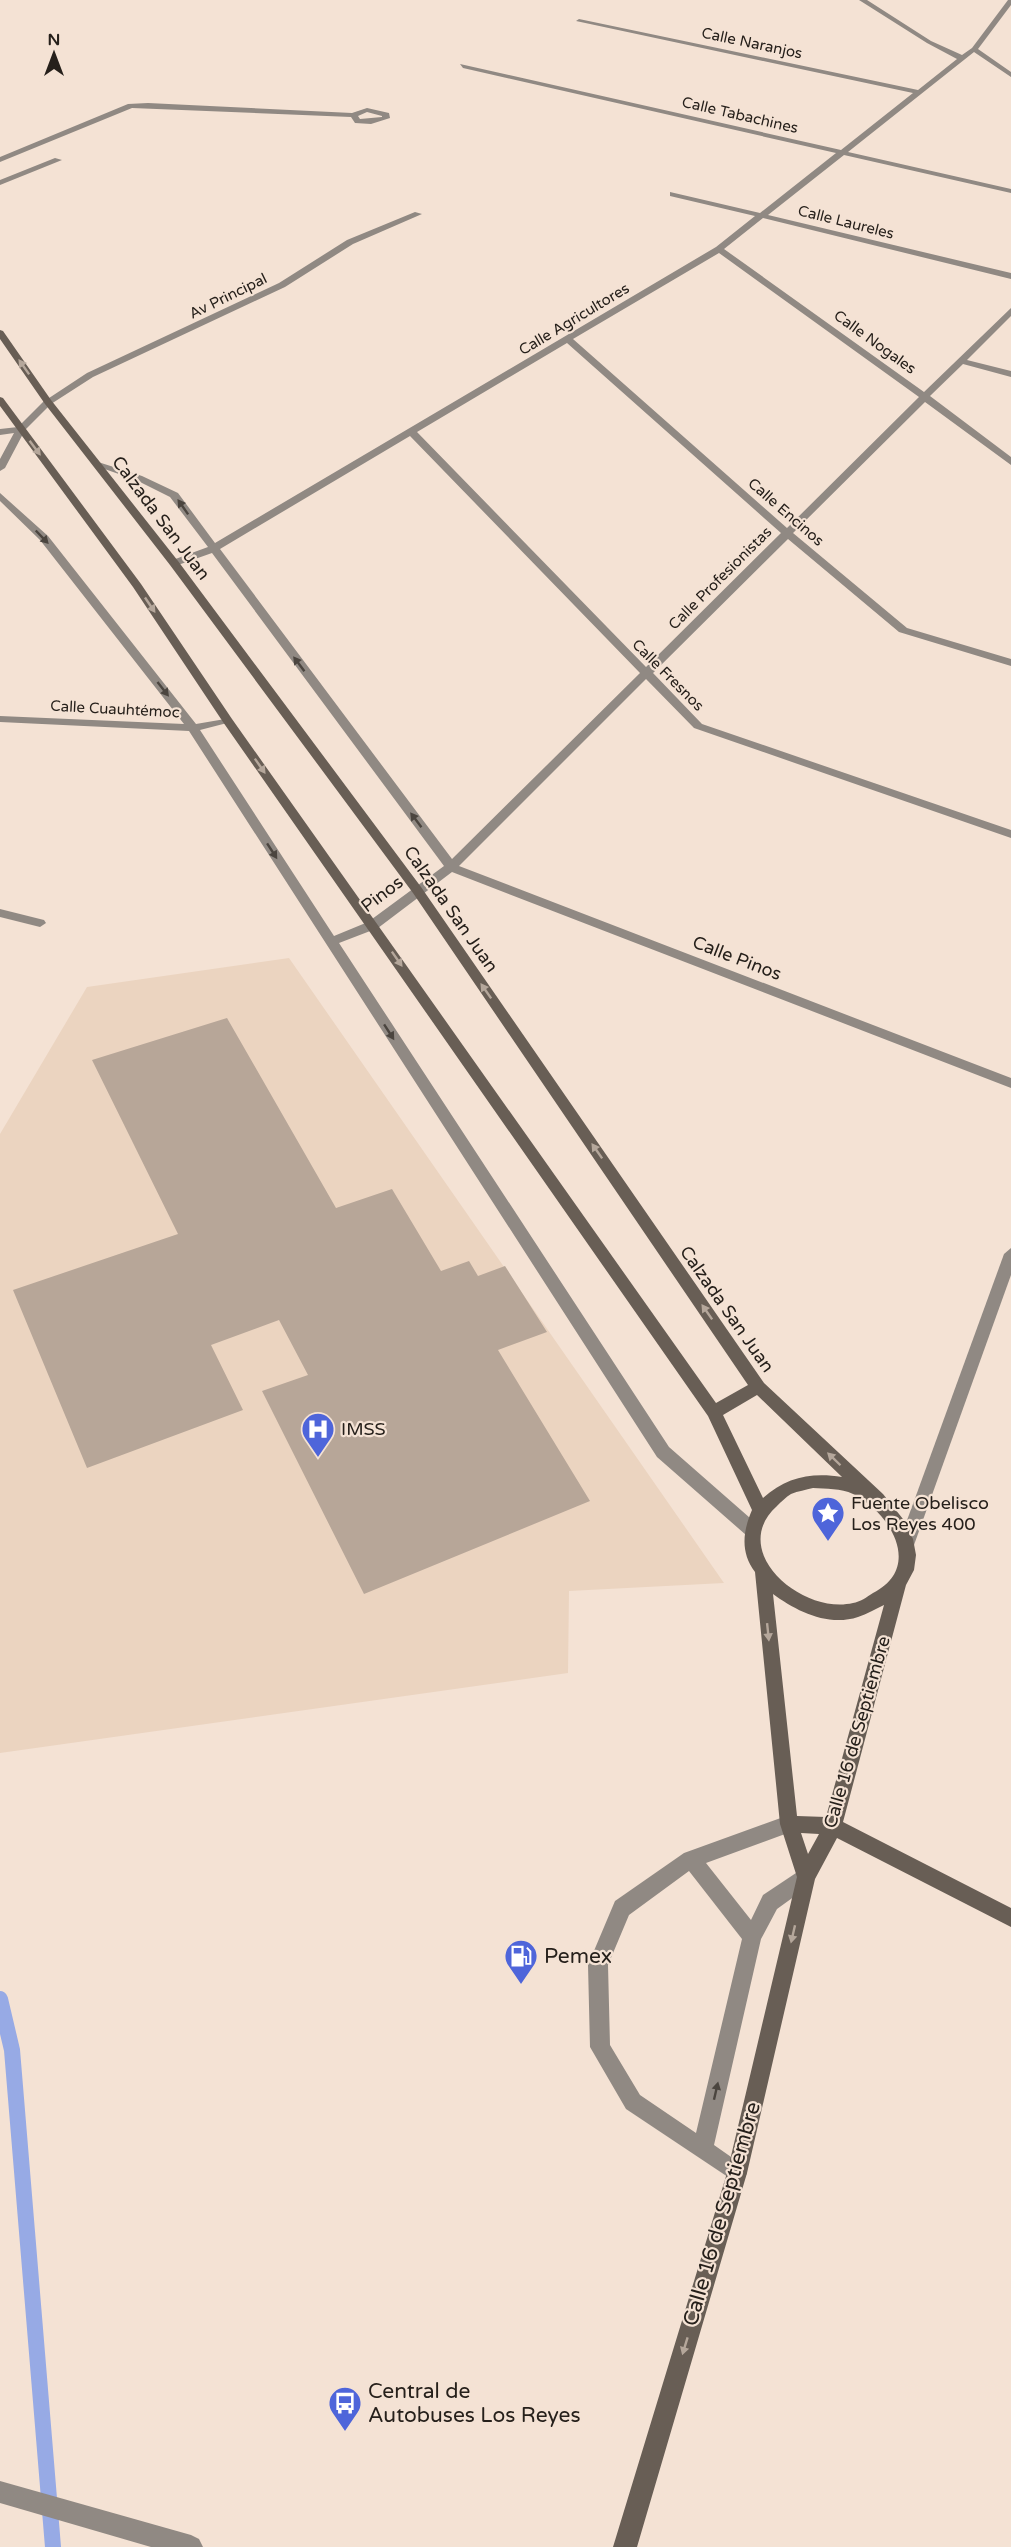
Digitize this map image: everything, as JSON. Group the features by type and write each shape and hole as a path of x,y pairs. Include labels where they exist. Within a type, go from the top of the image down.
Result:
{"main road":[{"name":"Calzada San Juan","path":"0,333 48,402 174,563 417,890 759,1387 877,1499"},
{"path":"0,400 137,586 227,720 714,1412 760,1510"},
{"path":"714,1412 759,1387"},
{"path":"762,1574 791,1601 831,1613 870,1607 898,1584 906,1565 906,1545 896,1520 877,1499 846,1485 813,1482 782,1491 760,1510 752,1530 753,1552 762,1574 789,1824 806,1877"},
{"name":"Calle 16 de Septiembre","path":"625,2547 737,2173 806,1877 833,1826 898,1584"},
{"path":"789,1824 833,1826 1011,1918"}],"street":[{"path":"862,0 885,12 929,42 962,58"},
{"name":"Calle Agricultores","path":"174,563 213,549 719,249 974,49 1011,0"},
{"name":"Calle Naranjos","path":"579,21 918,92"},
{"path":"974,49 1011,75"},
{"name":"Calle Tabachines","path":"463,66 1011,190"},
{"path":"0,160 131,106 353,115"},
{"path":"0,183 58,160"},
{"name":"Calle Laureles","path":"674,194 1011,276"},
{"name":"Av Principal","path":"0,468 21,429 48,402 90,375 282,285 350,242 418,214"},
{"name":"Calle Nogales","path":"719,249 925,397 1011,462"},
{"name":"Calle Profesionistas","path":"451,867 1011,311"},
{"name":"Calle Encinos","path":"568,339 787,533 903,630 1011,663"},
{"path":"961,361 1011,374"},
{"path":"0,432 21,429"},
{"name":"Calle Fresnos","path":"412,432 698,726 1011,834"},
{"path":"98,465 139,478 174,495 451,867"},
{"path":"0,496 44,538 193,728 663,1452 752,1530"},
{"name":"Calle Cuauhtémoc","path":"0,719 193,728 227,720"},
{"name":"Pinos","path":"331,942 373,925 417,890 451,867"},
{"name":"Calle Pinos","path":"451,867 1011,1083"},
{"path":"0,913 40,923"},
{"path":"906,1545 1011,1254"},
{"path":"737,2173 704,2148 633,2102 600,2047 598,1965 622,1908 691,1859 789,1824"},
{"path":"691,1859 752,1937"},
{"path":"704,2148 752,1937 770,1902 806,1877"},
{"path":"0,2492 107,2525 192,2547"}],"shaded area":[{"name":"IMSS","path":"289,958 724,1583 569,1591 568,1673 0,1753 0,1134 87,987"}],"building":[{"path":"227,1018 336,1208 392,1189 441,1271 469,1261 478,1276 505,1266 547,1332 498,1350 590,1501 364,1594 262,1391 308,1375 279,1320 211,1345 243,1410 87,1468 13,1290 178,1234 92,1060"}],"waterway":[{"path":"0,1999 12,2050 53,2547"}],"place":[{"name":"IMSS","path":"318,1458"},
{"name":"Fuente Obelisco Los Reyes 400","path":"828,1542"},
{"name":"Pemex","path":"521,1985"},
{"name":"Central de Autobuses Los Reyes","path":"345,2432"}]}
